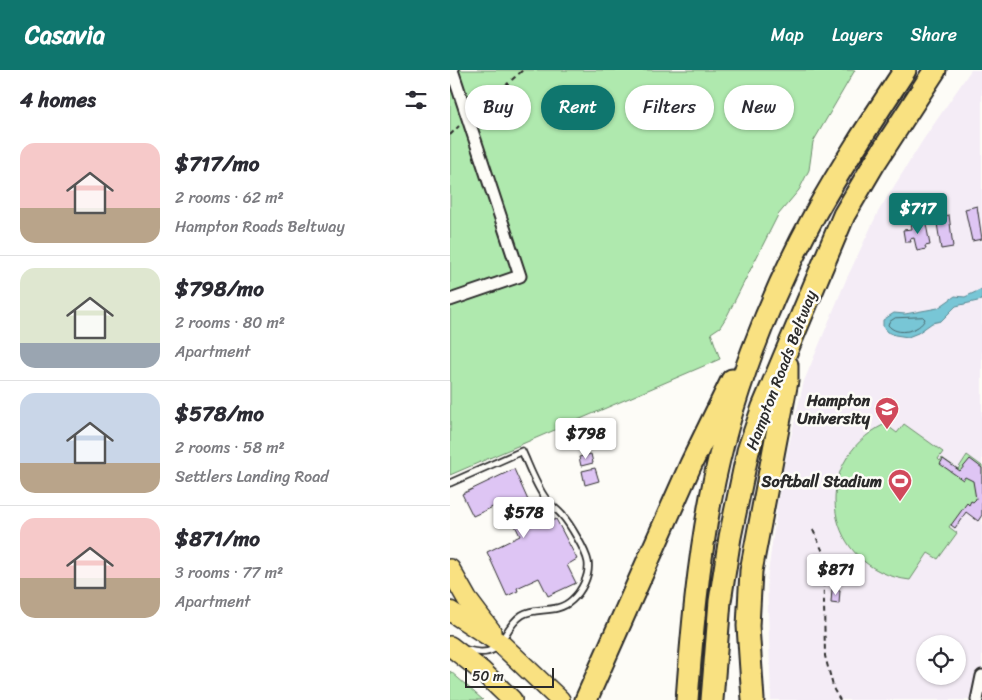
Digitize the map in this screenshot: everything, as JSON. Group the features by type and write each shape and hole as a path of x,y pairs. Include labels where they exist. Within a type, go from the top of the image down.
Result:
{"highway":[{"path":"875,116 896,70"},
{"name":"Hampton Roads Beltway","path":"686,700 701,562 715,478 730,421 744,380 783,280 814,215 905,70"},
{"name":"Hampton Roads Beltway","path":"712,700 720,601 730,537 751,442 788,347 844,215 874,164 935,70"},
{"path":"586,700 691,464 783,280"},
{"path":"753,700 748,626 751,571 787,381 788,347"}],"main road":[{"path":"450,569 467,599 501,644 560,700"},
{"path":"450,611 501,644"},
{"path":"453,648 482,671 512,700"}],"street":[{"path":"452,70 465,110"},
{"path":"450,300 520,276 472,130"},
{"path":"977,700 982,676"}],"lane":[{"path":"450,483 522,451 545,498 571,527 588,562 586,581 572,601 560,608 523,614 510,627 501,644 485,652 453,648"}],"path":[{"path":"506,85 523,70"},
{"path":"450,135 465,122"},
{"path":"813,530 823,552 825,656 834,690 840,700"}],"shaded area":[{"name":"Hampton University","path":"971,70 982,70 982,700 771,700 767,580 781,479 804,381 846,280 878,212 923,140"}],"green space":[{"path":"450,70 855,70 813,142 809,170 799,190 778,215 727,316 720,327 711,333 720,359 450,475"},
{"name":"Softball Stadium","path":"885,424 897,433 904,424 943,452 938,459 940,461 942,458 958,469 967,455 982,466 982,514 965,511 954,527 951,524 949,527 957,533 938,559 928,553 910,580 881,572 859,557 844,536 836,512 836,487 844,463 860,441"},
{"path":"450,671 483,700 450,700"}],"water":[{"path":"982,289 982,300 956,306 941,321 932,323 918,333 908,337 887,332 883,327 883,320 894,313 905,314 938,308 955,296 965,297"}],"building":[{"path":"977,206 982,239 972,241 965,209"},
{"path":"949,215 953,247 941,249 936,217"},
{"path":"925,219 930,245 925,246 926,249 917,251 914,238 910,239 911,242 905,242 903,230 912,229 911,222"},
{"path":"591,454 593,463 581,466 579,457"},
{"path":"943,459 960,471 970,459 982,468 982,515 978,521 966,512 955,528 951,525 967,503 969,505 971,501 973,502 976,499 973,481 965,477 963,480 940,464"},
{"path":"595,468 599,481 585,485 582,471"},
{"path":"514,469 540,527 556,519 577,559 567,565 576,583 548,596 539,578 517,588 518,591 507,596 487,552 520,536 504,502 473,516 462,494"},
{"path":"832,589 840,590 839,604 831,603"}],"place":[{"name":"Hampton University","path":"887,430"},
{"name":"Softball Stadium","path":"900,502"}]}
